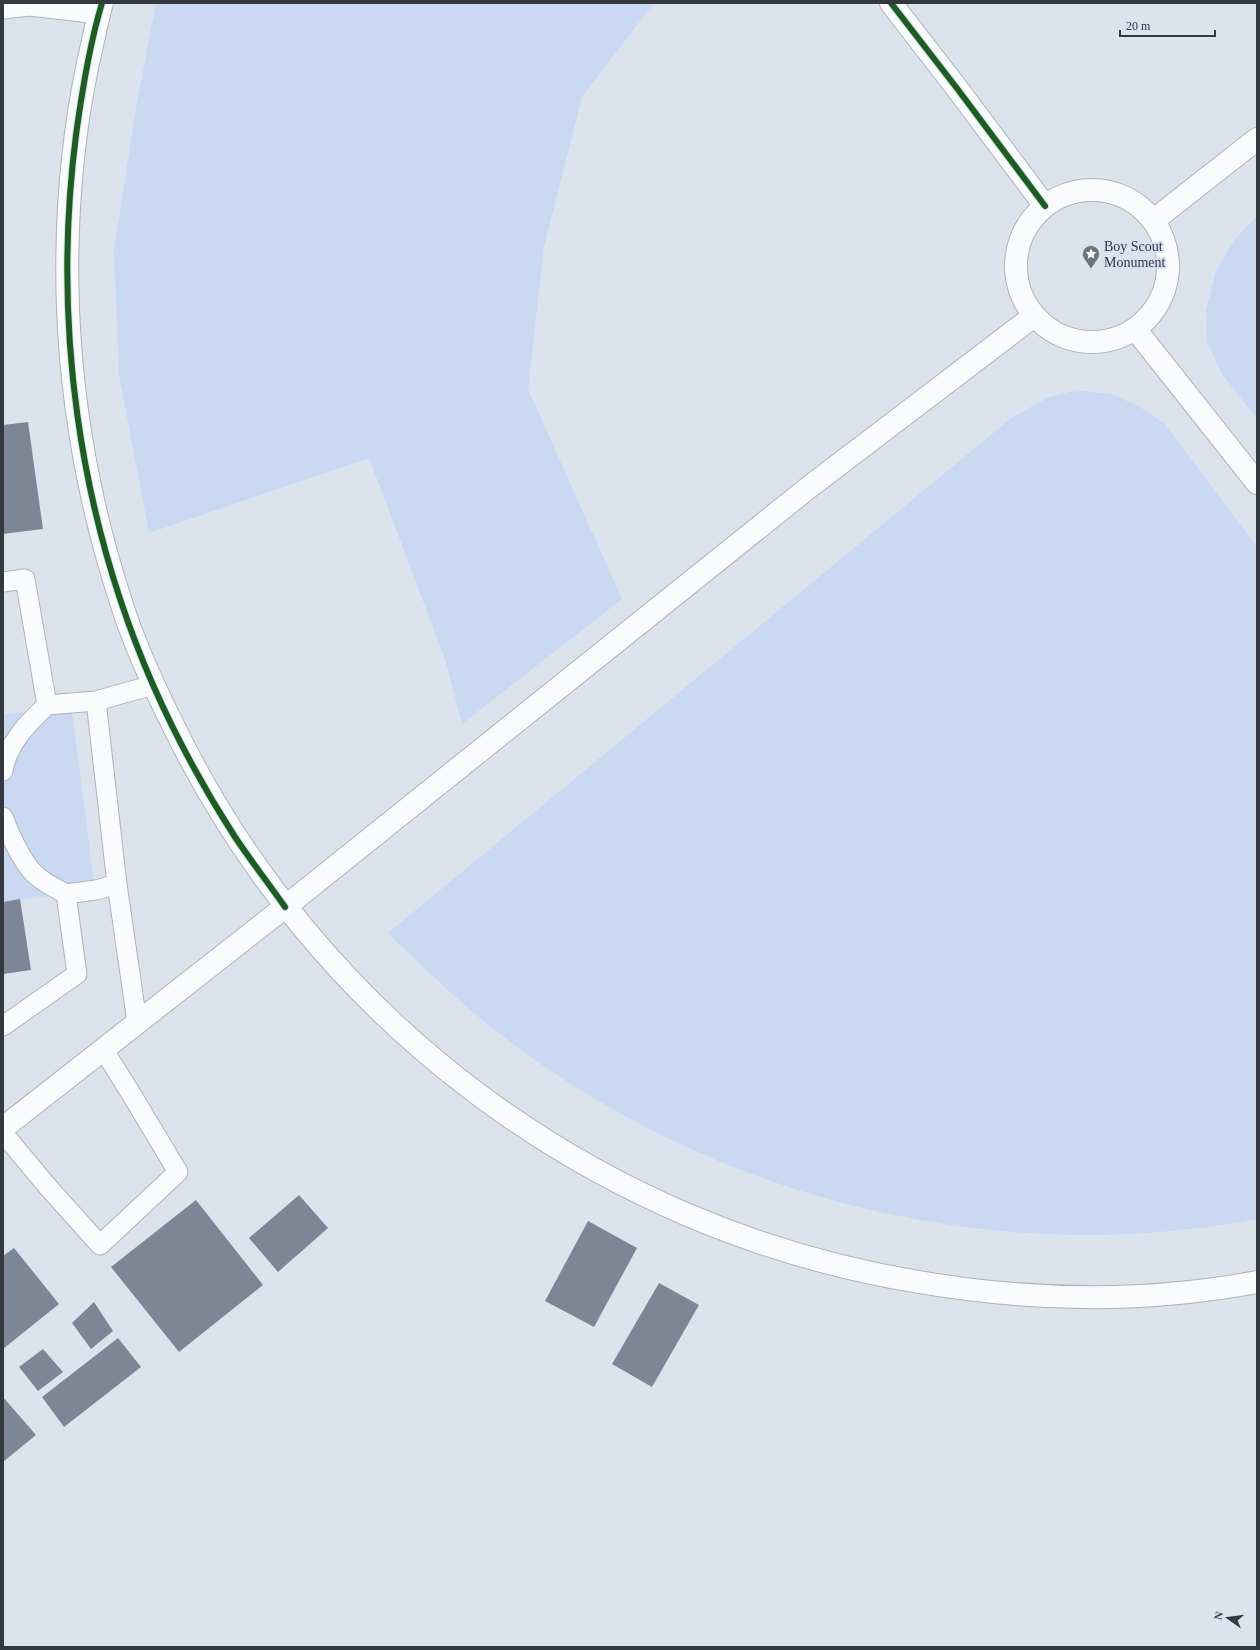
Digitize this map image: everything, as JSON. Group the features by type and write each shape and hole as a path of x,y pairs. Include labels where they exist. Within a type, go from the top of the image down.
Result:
{"street":[{"path":"891,3 954,84 1045,206"},
{"path":"100,8 81,98 70,183 67,269 70,354 80,439 98,524 122,605 153,685 199,776 235,837 286,907 343,975 407,1037 475,1094 549,1144 626,1187 706,1224 791,1254 869,1274 964,1290 1052,1296 1141,1295 1229,1287 1257,1282"},
{"path":"1154,220 1257,139"},
{"path":"1082,190 1102,190 1122,195 1140,206 1154,220 1164,238 1169,258 1168,278 1162,298 1151,316 1136,330 1120,339 1101,343 1082,343 1064,338 1053,332 1034,316 1023,299 1017,279 1016,258 1021,239 1031,221 1045,206 1062,196 1082,190"},
{"path":"3,1128 286,907 808,488 1034,316"},
{"path":"1136,330 1257,482"}],"lane":[{"path":"3,9 29,6 100,8"},
{"path":"3,582 25,579 47,705"},
{"path":"3,771 14,741 30,721 47,705 96,701 153,685"},
{"path":"96,701 117,884 137,1022"},
{"path":"3,817 13,841 31,869 46,883 66,894 96,890 117,884"},
{"path":"3,1026 77,974 66,894"},
{"path":"3,1133 100,1246 178,1172 103,1049"}],"shaded area":[{"path":"156,3 654,3 582,97 544,247 528,389 622,599 462,724 445,659 369,458 149,533 119,375 114,250 137,102"},
{"path":"1257,216 1257,419 1222,374 1207,342 1206,310 1216,271 1235,239"},
{"path":"1076,390 1112,394 1140,407 1164,423 1257,547 1257,1219 1159,1232 1061,1235 963,1227 867,1209 773,1182 682,1145 595,1099 496,1031 449,991 388,933 1010,419 1047,398"},
{"path":"71,704 95,890 3,902 3,715"}],"building":[{"path":"28,422 43,529 3,534 3,425"},
{"path":"20,899 31,970 3,974 3,902"},
{"path":"299,1195 328,1228 278,1272 249,1238"},
{"path":"196,1200 263,1285 179,1352 111,1267"},
{"path":"588,1221 637,1248 594,1327 545,1301"},
{"path":"14,1248 59,1304 3,1349 3,1256"},
{"path":"659,1283 699,1305 652,1387 612,1364"},
{"path":"94,1302 113,1331 91,1349 72,1323"},
{"path":"118,1338 141,1367 64,1427 42,1397"},
{"path":"43,1349 63,1372 38,1391 19,1367"},
{"path":"3,1397 36,1435 3,1462"}],"cycle path":[{"path":"102,3 86,69 76,135 69,205 67,275 70,345 77,415 89,484 106,553 127,620 153,685 181,743 212,800 241,846 285,907"},
{"path":"891,3 1045,206"}],"place":[{"name":"Boy Scout Monument","path":"1091,269"}]}
